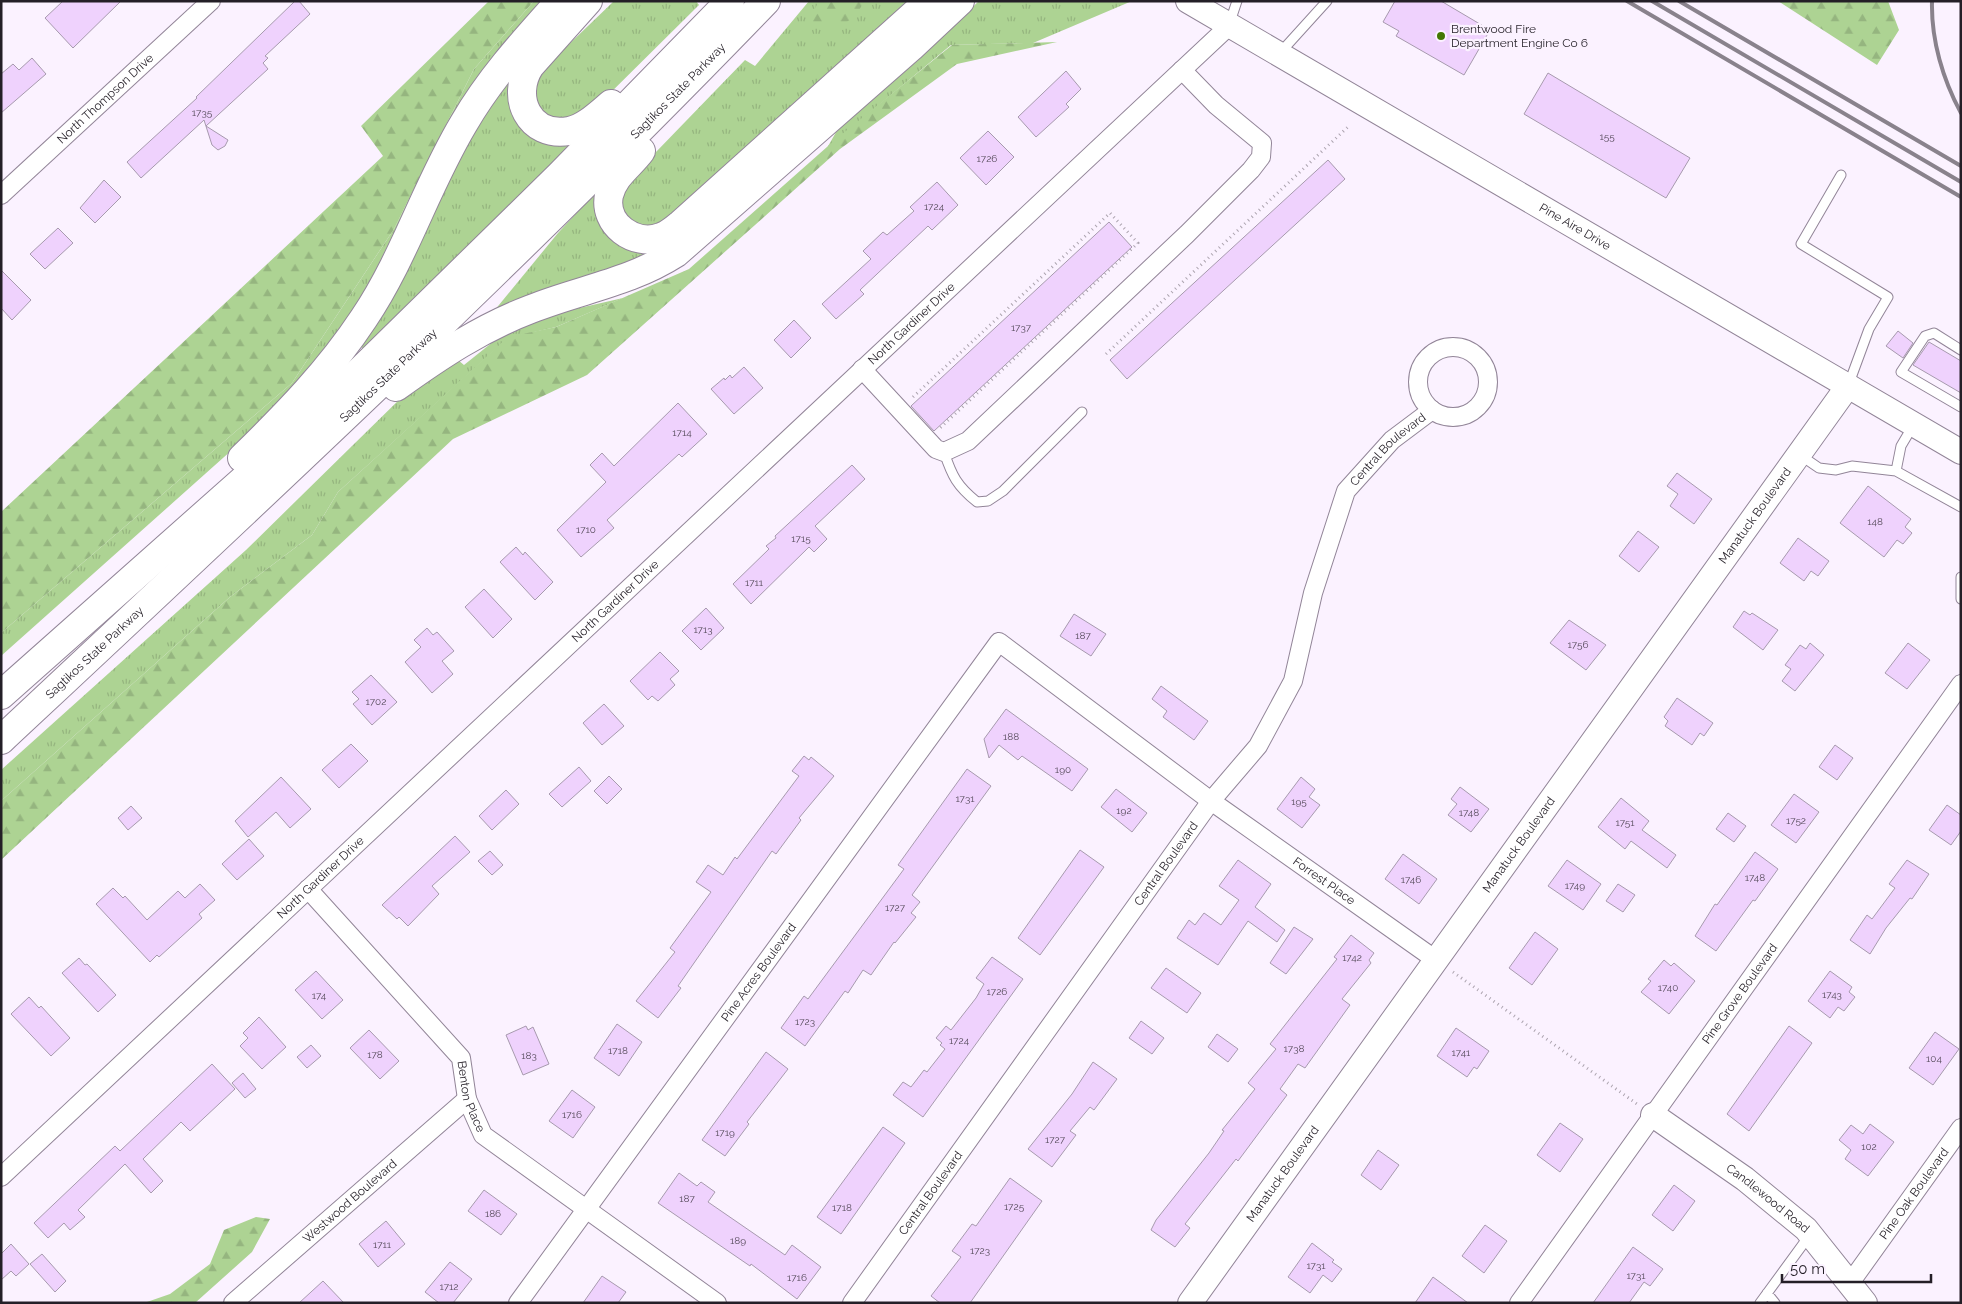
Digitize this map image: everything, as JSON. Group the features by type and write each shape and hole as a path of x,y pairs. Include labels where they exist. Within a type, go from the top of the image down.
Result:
{"highway":[{"path":"135,577 228,471 302,399 345,346 403,252 447,153 475,104 498,72 560,1"},
{"path":"588,1 538,55 523,76 521,94 528,114 533,121 550,131 570,130 590,121 697,36"},
{"name":"Sagtikos State Parkway","path":"1,695 303,427 560,175 730,1"},
{"name":"Sagtikos State Parkway","path":"1,740 315,448 701,69 766,1"},
{"path":"701,69 638,156 613,183 608,201 612,217 623,230 637,238 663,237 681,224 951,4"},
{"path":"315,448 439,356 483,330 541,305 638,275 676,253 951,4"}],"street":[{"name":"North Thompson Drive","path":"1,195 211,1"},
{"name":"Pine Aire Drive","path":"1188,1 1848,386 1957,447"},
{"name":"North Gardiner Drive","path":"1,1177 1229,26"},
{"path":"862,369 936,449 944,452 968,441 1187,234 1251,170 1260,156 1262,143 1216,105 1182,70"},
{"name":"Central Boulevard","path":"1460,347 1474,354 1485,365 1489,381 1486,396 1476,409 1462,416 1447,417 1432,410 1422,398 1418,383 1421,368 1430,355 1444,348 1460,347"},
{"name":"Manatuck Boulevard","path":"1190,1303 1848,386"},
{"name":"Central Boulevard","path":"852,1303 1211,801 1258,746 1293,681 1313,594 1346,491 1392,440 1432,410"},
{"name":"Forrest Place","path":"999,642 1211,801 1436,960"},
{"name":"Pine Acres Boulevard","path":"518,1303 585,1208 999,642"},
{"name":"Pine Grove Boulevard","path":"1519,1303 1961,684"},
{"name":"Benton Place","path":"308,890 461,1058 467,1100 483,1135 717,1303"},
{"name":"Westwood Boulevard","path":"233,1303 467,1100"},
{"name":"Candlewood Road","path":"1653,1115 1745,1179 1810,1234 1865,1303"},
{"name":"Pine Oak Boulevard","path":"1850,1283 1961,1128"}],"lane":[{"path":"1229,26 1237,1"},
{"path":"1279,54 1327,1"},
{"path":"1841,175 1801,244 1888,297 1869,329 1848,386"},
{"path":"1961,350 1934,333 1925,336 1901,372 1961,407"},
{"path":"944,452 953,478 966,494 977,502 988,501 1003,491 1082,412"},
{"path":"1896,471 1901,446 1914,424"},
{"path":"1799,454 1819,468 1836,470 1852,466 1896,471 1961,507"},
{"path":"1961,577 1961,599"},
{"path":"1760,1303 1810,1234"},
{"path":"1767,1293 1775,1303"}],"path":[{"path":"1106,354 1350,125"},
{"path":"900,410 1110,213 1138,243 927,440"},
{"path":"1436,960 1653,1115"}],"green space":[{"path":"489,1 534,1 474,69 394,229 292,383 1,633 1,512 383,156 361,126"},
{"path":"534,1 549,1 358,304 297,392 1,656 1,633 292,383 394,229 474,69"},
{"path":"614,1 696,1 699,5 587,116 556,126 532,103 538,74"},
{"path":"809,1 913,1 655,232 621,218 621,190 626,183 745,60 755,66"},
{"path":"819,1 864,1 859,10 847,22 833,26 806,26"},
{"path":"979,1 1132,1 1033,43 951,45 827,148 847,113 912,64"},
{"path":"1778,1 1888,1 1899,30 1877,65"},
{"path":"1057,42 957,64 840,149 587,375 453,439 1,860 1,801 230,597 312,535 338,492 508,337 556,327 689,269 836,139 952,45"},
{"path":"511,79 509,98 514,116 519,124 533,137 542,142 553,144 573,143 364,349 355,343 469,127"},
{"path":"597,191 600,222 605,232 621,242 662,248 485,322 558,233"},
{"path":"623,298 556,327 508,338 338,492 312,535 230,597 1,801 1,770 246,550 405,394 458,360 464,365 499,337 562,312"},
{"path":"256,1217 270,1219 252,1252 195,1303 144,1303 170,1294 210,1264 224,1230"}],"building":[{"path":"63,1 121,1 73,48 45,18"},
{"path":"295,1 299,1 310,14 265,56 268,58 263,63 268,69 206,126 228,140 225,146 218,150 212,145 204,120 141,178 127,162 197,98"},
{"name":"Brentwood Fire Department Engine Co 6","path":"1395,1 1441,1 1490,30 1464,75 1396,36 1399,31 1383,22"},
{"path":"32,58 46,74 1,113 1,74 13,64 19,70"},
{"path":"1066,71 1081,89 1066,104 1069,107 1036,137 1018,117"},
{"path":"1548,73 1690,158 1666,198 1524,114"},
{"path":"988,131 1014,157 986,185 960,158"},
{"path":"1328,160 1345,179 1127,379 1110,360"},
{"path":"104,180 121,197 95,223 80,208"},
{"path":"937,182 958,205 932,230 928,226 860,290 864,294 836,319 822,304 871,259 863,251 883,232 887,235 914,211 910,207"},
{"path":"1109,222 1132,247 934,431 911,406"},
{"path":"58,228 73,243 45,269 30,254"},
{"path":"1,270 31,300 12,320 1,308"},
{"path":"794,320 811,338 791,358 774,340"},
{"path":"1898,331 1913,343 1903,358 1886,346"},
{"path":"1929,342 1961,361 1961,393 1913,365"},
{"path":"744,367 763,388 734,414 711,389 724,378 725,380 730,375 732,378"},
{"path":"678,403 707,434 682,457 679,454 607,520 614,528 581,557 557,530 606,482 590,465 602,453 614,466"},
{"path":"852,465 865,479 815,526 827,539 814,552 809,547 751,604 733,584 769,549 766,546 776,538 775,536"},
{"path":"1677,473 1712,499 1694,524 1670,506 1678,494 1667,486"},
{"path":"1868,486 1911,519 1905,527 1912,533 1903,544 1897,540 1884,557 1840,523"},
{"path":"1638,531 1659,547 1639,572 1619,556"},
{"path":"1798,538 1829,561 1818,576 1811,571 1804,581 1780,563"},
{"path":"516,547 523,555 525,552 553,582 535,600 500,562"},
{"path":"484,589 512,619 493,638 465,607"},
{"path":"706,608 724,628 701,650 682,631"},
{"path":"1744,611 1750,615 1752,613 1778,630 1763,650 1733,627"},
{"path":"1074,614 1106,634 1091,656 1060,636"},
{"path":"1569,620 1606,645 1586,670 1550,643"},
{"path":"427,628 433,635 437,632 454,651 442,661 453,674 432,693 405,662 421,647 414,640"},
{"path":"1810,643 1824,655 1795,691 1782,681 1791,669 1785,665 1800,645 1806,649"},
{"path":"1908,643 1930,660 1907,689 1885,673"},
{"path":"660,652 679,671 670,679 675,685 658,701 652,696 648,700 630,681"},
{"path":"371,675 397,702 372,725 353,704 359,699 352,692"},
{"path":"1161,686 1208,721 1194,740 1163,717 1167,711 1152,699"},
{"path":"1677,698 1713,723 1704,736 1700,733 1692,745 1665,726 1668,721 1664,717"},
{"path":"604,704 624,726 602,745 583,723"},
{"path":"1006,709 1088,769 1072,791 1022,756 1018,760 999,745 989,758 984,739"},
{"path":"351,744 368,761 339,788 322,770"},
{"path":"1835,745 1853,758 1837,780 1819,767"},
{"path":"804,756 809,760 811,757 834,776 799,818 801,820 776,854 772,851 678,986 681,988 658,1018 636,1001 675,952 670,948 711,892 696,882 708,865 723,875 735,857 737,859 799,776 792,771"},
{"path":"579,767 591,781 562,807 549,794"},
{"path":"967,769 991,786 912,895 920,902 911,913 916,917 894,942 871,975 863,970 848,993 845,991 805,1046 781,1028 804,996 808,999 904,869 898,865"},
{"path":"609,776 622,789 607,804 594,791"},
{"path":"281,777 311,809 290,828 276,812 248,837 235,821"},
{"path":"1301,777 1315,789 1309,797 1320,805 1302,828 1277,809"},
{"path":"1460,787 1489,809 1471,832 1448,815 1457,804 1451,799"},
{"path":"1116,789 1147,813 1132,832 1101,807"},
{"path":"506,790 519,804 492,830 479,816"},
{"path":"1794,794 1819,812 1796,843 1771,825"},
{"path":"1621,798 1649,821 1642,830 1676,855 1667,868 1631,841 1625,849 1598,827"},
{"path":"1947,805 1961,815 1961,831 1951,845 1929,830"},
{"path":"131,806 142,818 128,830 118,818"},
{"path":"1728,813 1746,826 1734,842 1716,829"},
{"path":"455,836 470,852 432,886 439,894 408,926 382,905"},
{"path":"249,839 264,856 237,880 222,864"},
{"path":"1080,850 1104,867 1040,955 1018,938"},
{"path":"490,851 503,865 492,875 478,861"},
{"path":"1755,852 1778,869 1716,951 1695,936 1715,904 1717,905"},
{"path":"1403,854 1437,879 1419,904 1385,879"},
{"path":"1238,860 1271,884 1255,907 1285,930 1277,942 1248,921 1218,965 1177,938 1189,920 1195,925 1204,913 1221,925 1239,900 1219,886"},
{"path":"1567,860 1601,884 1583,910 1548,886"},
{"path":"1907,860 1929,874 1912,899 1910,898 1886,928 1870,954 1850,940 1867,915 1872,919 1895,888 1889,884"},
{"path":"200,884 215,900 199,914 202,918 159,957 157,955 150,962 96,904 113,888 123,898 125,896 147,920 178,891 185,898"},
{"path":"1618,884 1635,895 1623,912 1606,901"},
{"path":"1294,927 1313,939 1286,974 1270,963"},
{"path":"1535,932 1558,949 1532,985 1509,968"},
{"path":"1351,935 1374,953 1369,960 1371,963 1342,999 1350,1005 1305,1068 1298,1064 1280,1089 1287,1095 1238,1161 1236,1159 1185,1224 1190,1228 1175,1247 1151,1230 1156,1220 1209,1153 1224,1131 1222,1130 1255,1089 1248,1083 1276,1049 1270,1044 1337,959 1334,957"},
{"path":"992,957 1023,979 923,1117 893,1095 903,1082 911,1087 924,1070 927,1072 945,1049 936,1038 946,1026 951,1030 976,998 984,984 976,978"},
{"path":"79,958 116,995 98,1012 62,973"},
{"path":"1664,960 1671,966 1674,963 1695,981 1669,1014 1641,992 1651,981 1648,979"},
{"path":"1166,968 1201,993 1187,1013 1151,988"},
{"path":"316,971 343,1000 322,1019 295,990"},
{"path":"1830,971 1852,987 1849,992 1855,997 1844,1011 1838,1007 1830,1018 1808,1001"},
{"path":"29,997 39,1008 41,1006 70,1038 51,1056 11,1014"},
{"path":"259,1017 286,1047 262,1069 240,1046 248,1038 243,1033"},
{"path":"1141,1021 1164,1038 1152,1054 1129,1038"},
{"path":"617,1024 642,1042 619,1076 594,1058"},
{"path":"526,1026 528,1030 533,1027 549,1064 523,1075 506,1035"},
{"path":"1789,1026 1812,1043 1749,1131 1727,1114"},
{"path":"1456,1028 1489,1051 1477,1069 1474,1067 1467,1077 1437,1056"},
{"path":"369,1030 399,1061 380,1079 350,1048"},
{"path":"1935,1032 1959,1049 1933,1085 1909,1068"},
{"path":"1217,1034 1238,1049 1228,1062 1208,1047"},
{"path":"311,1045 321,1056 307,1068 297,1057"},
{"path":"766,1052 788,1069 747,1122 749,1124 725,1156 702,1140"},
{"path":"1093,1062 1117,1079 1094,1110 1090,1107 1070,1131 1076,1135 1052,1167 1028,1149 1072,1094"},
{"path":"212,1064 235,1089 190,1131 181,1122 143,1159 163,1181 151,1193 125,1164 78,1210 85,1217 70,1230 64,1223 48,1238 34,1223 115,1146 120,1151"},
{"path":"243,1073 256,1089 245,1098 232,1083"},
{"path":"572,1090 595,1107 573,1138 549,1121"},
{"path":"1560,1123 1583,1139 1560,1172 1537,1155"},
{"path":"1870,1124 1894,1142 1868,1176 1845,1159 1851,1150 1839,1140 1851,1125 1863,1134"},
{"path":"883,1127 905,1143 841,1234 817,1217"},
{"path":"1378,1150 1399,1165 1381,1190 1361,1175"},
{"path":"679,1173 697,1186 701,1182 715,1192 708,1202 785,1255 792,1245 821,1267 797,1299 751,1264 750,1266 658,1203"},
{"path":"1010,1178 1042,1201 970,1303 940,1303 931,1296 961,1257 952,1251 972,1224 976,1226"},
{"path":"1674,1185 1695,1201 1673,1231 1652,1215"},
{"path":"484,1190 517,1214 501,1235 468,1211"},
{"path":"386,1221 405,1244 378,1267 359,1244"},
{"path":"1485,1225 1507,1241 1484,1273 1462,1256"},
{"path":"1312,1243 1334,1260 1332,1262 1342,1269 1332,1282 1323,1275 1310,1293 1288,1277"},
{"path":"11,1244 29,1264 16,1276 11,1271 1,1280 1,1254"},
{"path":"1633,1247 1663,1269 1650,1286 1644,1282 1629,1303 1593,1303"},
{"path":"42,1254 66,1281 55,1292 30,1264"},
{"path":"450,1262 472,1279 453,1303 439,1303 425,1292"},
{"path":"602,1276 626,1292 618,1303 583,1303"},
{"path":"1433,1277 1468,1303 1415,1303"},
{"path":"323,1281 344,1303 299,1303"}],"railway":[{"path":"1627,1 1961,197"},
{"path":"1652,1 1961,182"},
{"path":"1679,1 1961,166"},
{"path":"1932,1 1932,16 1939,59 1961,113"}],"place":[{"name":"Brentwood Fire Department Engine Co 6","path":"1441,36"}]}
